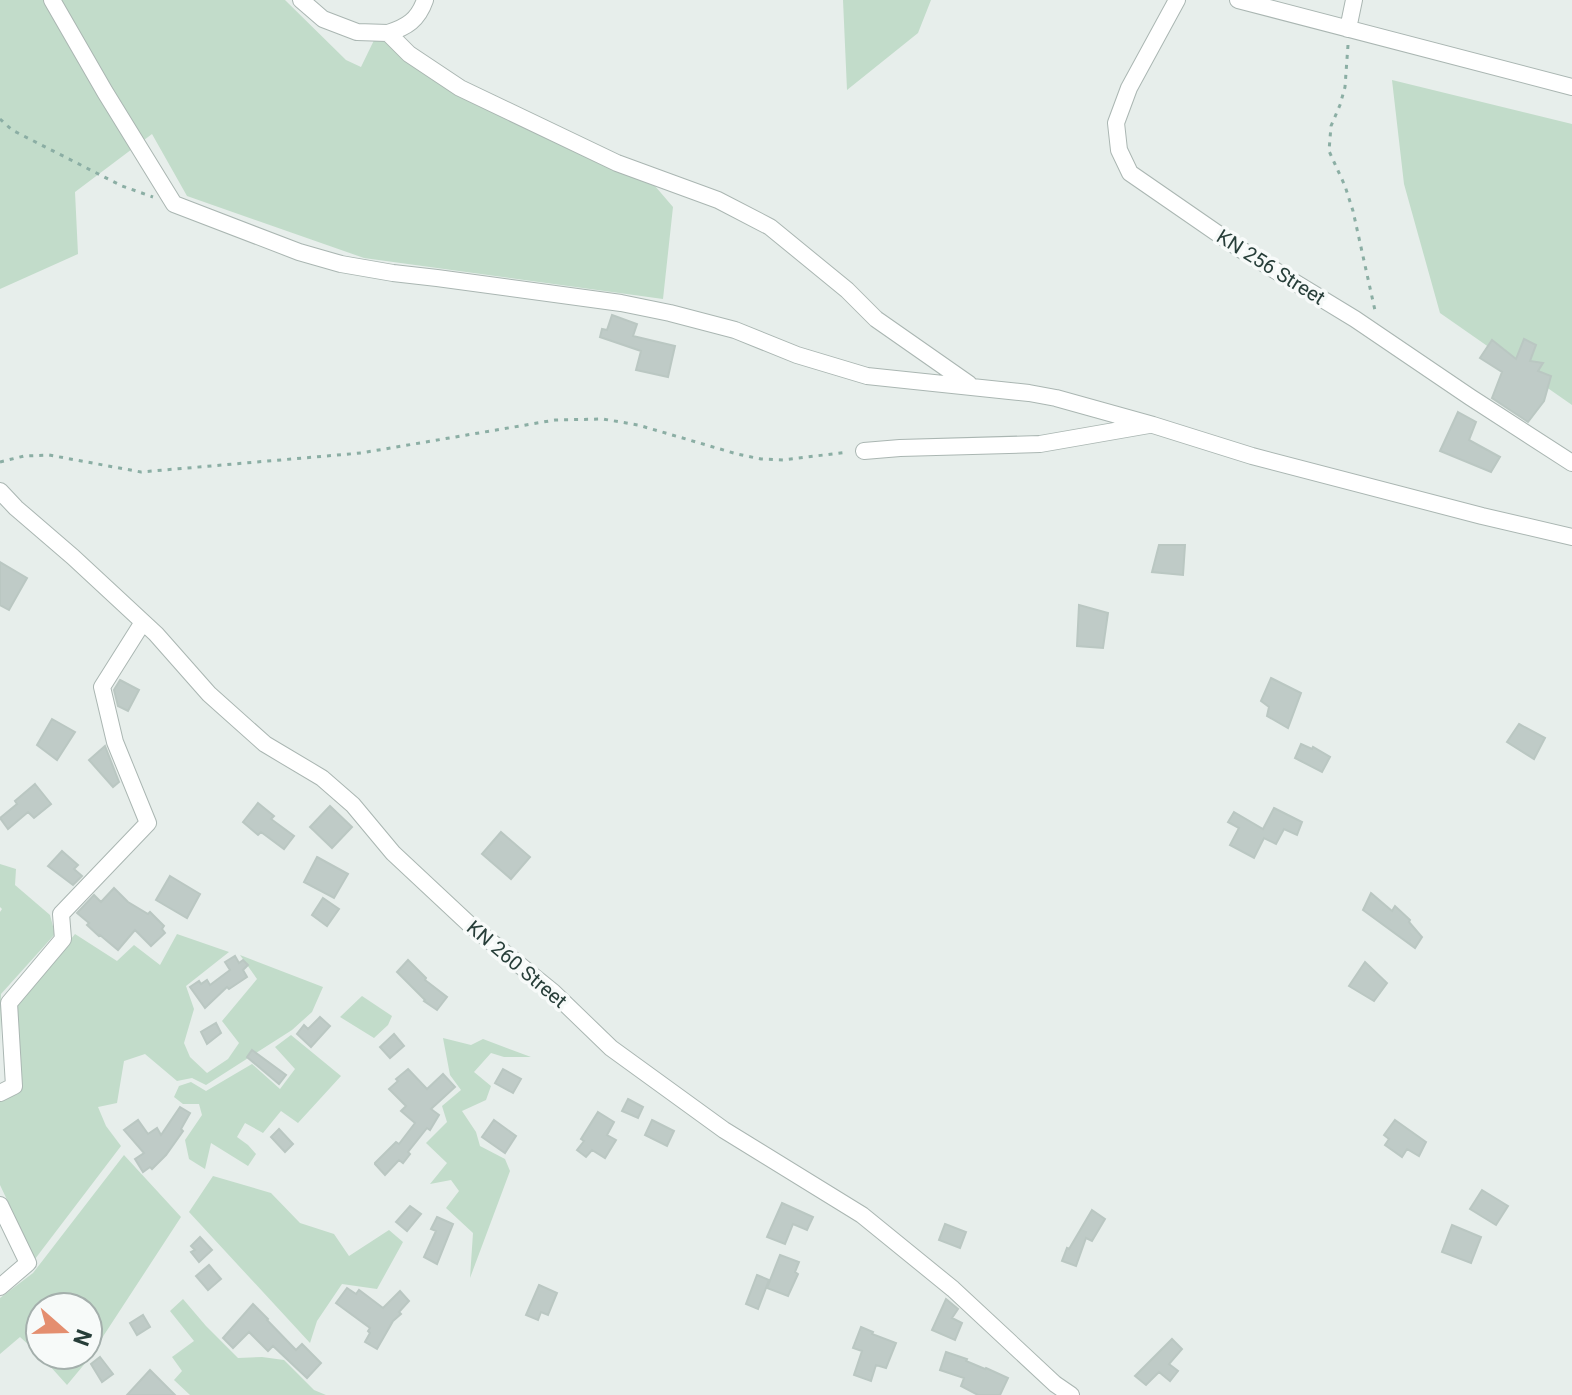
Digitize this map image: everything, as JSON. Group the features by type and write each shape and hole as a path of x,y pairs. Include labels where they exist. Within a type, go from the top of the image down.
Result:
{"street":[{"path":"52,0 174,204 299,252 341,264 393,273 645,308 735,330 797,355 867,376 1056,398 1266,460 1572,537"},
{"path":"301,0 323,19 357,32 388,33 407,27 425,0"},
{"name":"KN 256 Street","path":"1177,0 1129,88 1116,123 1119,150 1130,173 1240,249 1355,319 1572,463"},
{"path":"1238,0 1572,87"},
{"path":"1348,29 1354,0"},
{"path":"388,33 409,54 460,88 617,163 718,200 770,227 847,290 876,319 973,387"},
{"path":"864,451 1040,444 1153,425"},
{"name":"KN 260 Street","path":"0,491 156,634 209,694 265,744 322,778 353,805 393,853 469,924 553,992 611,1048 724,1130 862,1215 953,1289 1055,1384 1071,1395"},
{"path":"0,1093 14,1086 9,1003 63,939 61,914 148,823 115,742 102,687 143,622"},
{"path":"0,1205 28,1263 0,1287"}],"path":[{"path":"1348,29 1345,87 1331,126 1329,151 1353,211 1377,316"},
{"path":"0,119 12,130 122,186 174,204"},
{"path":"0,462 24,456 49,455 141,472 361,453 555,420 587,419 638,425 761,459 783,460 864,451"}],"green space":[{"path":"0,0 285,0 346,60 361,67 378,32 431,79 655,186 673,207 663,299 364,258 187,196 152,134 75,192 78,254 0,289"},
{"path":"843,0 931,0 918,33 847,90"},
{"path":"1392,80 1572,124 1572,405 1440,313 1404,184"},
{"path":"0,864 16,869 15,885 50,915 55,934 1,994 0,1046 2,909"},
{"path":"75,934 117,961 134,945 160,965 177,934 229,952 186,986 194,1009 184,1043 190,1057 207,1073 228,1059 239,1043 222,1021 257,979 240,955 323,987 312,1012 292,1030 206,1085 192,1078 177,1081 145,1054 124,1061 117,1103 98,1107 106,1126 121,1146 35,1259 0,1185 0,1099 21,1092 17,1006"},
{"path":"362,996 392,1016 388,1025 374,1038 340,1017"},
{"path":"291,1035 341,1076 298,1123 281,1111 263,1133 245,1123 237,1137 256,1154 248,1166 211,1143 205,1169 189,1159 185,1140 202,1115 199,1104 183,1104 174,1097 179,1086 191,1082 206,1091 252,1064 280,1089 295,1069 275,1047"},
{"path":"443,1038 471,1045 483,1039 531,1057 504,1057 491,1053 474,1072 491,1086 486,1100 462,1111 476,1132 480,1146 505,1159 510,1171 470,1278 473,1233 446,1208 459,1191 451,1180 430,1184 447,1163 426,1143 447,1122 442,1106 461,1090 450,1075"},
{"path":"124,1155 181,1217 104,1335 104,1291 24,1291 24,1341 20,1337 0,1354 0,1298 33,1273"},
{"path":"213,1176 271,1193 300,1223 334,1234 349,1256 389,1230 403,1242 377,1289 342,1284 317,1321 310,1343 189,1212"},
{"path":"183,1299 238,1358 284,1360 314,1390 326,1395 190,1395 174,1380 182,1371 172,1357 194,1341 170,1311"},
{"path":"54,1371 79,1371 67,1385"}],"building":[{"path":"612,315 637,324 633,336 675,346 668,377 636,370 641,351 600,337 602,329 607,330"},
{"path":"1524,339 1536,345 1530,361 1543,363 1538,371 1551,376 1544,401 1528,422 1492,398 1502,372 1480,358 1492,340 1516,359"},
{"path":"1458,412 1476,422 1469,440 1500,457 1491,472 1440,451"},
{"path":"1159,545 1185,545 1183,575 1152,572"},
{"path":"0,562 27,578 9,610 0,605"},
{"path":"1079,605 1108,613 1103,648 1077,646"},
{"path":"1271,678 1301,693 1288,728 1267,716 1269,707 1261,701"},
{"path":"120,680 139,690 128,711 118,706 114,690"},
{"path":"52,719 75,732 57,760 37,745"},
{"path":"1519,724 1545,738 1534,759 1507,742"},
{"path":"1301,744 1330,757 1322,772 1295,758"},
{"path":"105,746 119,782 113,787 89,760"},
{"path":"35,784 51,804 34,818 28,812 8,829 0,818"},
{"path":"258,803 274,816 271,819 294,836 284,849 261,832 258,835 243,822"},
{"path":"330,806 352,827 332,848 310,827"},
{"path":"1274,808 1302,822 1297,835 1284,829 1276,844 1264,838 1254,858 1230,845 1239,828 1228,822 1234,812 1263,829"},
{"path":"501,832 530,857 511,879 482,854"},
{"path":"62,851 78,865 74,869 82,876 73,885 48,866"},
{"path":"317,857 348,874 334,898 304,882"},
{"path":"170,876 200,894 187,918 156,900"},
{"path":"114,888 128,902 148,914 150,912 164,926 162,929 165,933 151,946 135,930 118,950 77,913 94,895 101,902"},
{"path":"1371,893 1392,911 1395,906 1410,920 1422,937 1415,948 1363,910"},
{"path":"323,898 339,909 327,926 312,915"},
{"path":"235,956 239,963 243,960 248,965 243,970 247,977 229,989 227,987 205,1008 190,987 207,980 210,985 230,970 225,962"},
{"path":"408,960 425,980 447,997 437,1010 424,1001 397,972"},
{"path":"1365,962 1387,983 1374,1001 1349,986"},
{"path":"320,1017 330,1026 311,1047 297,1034 304,1025 308,1029"},
{"path":"216,1023 221,1033 207,1044 201,1032"},
{"path":"394,1034 404,1046 390,1058 380,1047"},
{"path":"252,1050 286,1075 279,1084 247,1057"},
{"path":"408,1069 427,1089 443,1074 455,1087 431,1109 439,1115 430,1130 427,1128 403,1163 399,1160 385,1175 375,1163 396,1142 399,1144 415,1123 401,1111 406,1106 389,1089"},
{"path":"503,1069 521,1079 513,1093 495,1083"},
{"path":"628,1099 643,1107 638,1118 622,1111"},
{"path":"180,1107 190,1113 181,1129 183,1131 166,1155 152,1169 150,1167 143,1172 135,1159 144,1153 124,1130 138,1120 148,1134 157,1128 161,1135"},
{"path":"598,1112 614,1122 607,1135 616,1140 605,1158 592,1150 586,1157 577,1150"},
{"path":"494,1120 516,1136 505,1153 482,1137"},
{"path":"652,1120 674,1131 667,1146 645,1135"},
{"path":"1395,1120 1426,1142 1419,1156 1407,1149 1402,1157 1385,1145 1389,1139 1384,1135"},
{"path":"279,1129 293,1144 285,1152 271,1137"},
{"path":"1482,1190 1508,1206 1496,1225 1470,1209"},
{"path":"782,1203 813,1217 807,1230 793,1224 785,1244 767,1237"},
{"path":"410,1206 421,1214 407,1231 396,1222"},
{"path":"1092,1210 1105,1219 1092,1241 1086,1238 1076,1266 1062,1261 1067,1248"},
{"path":"437,1217 453,1224 437,1264 424,1257 436,1231 431,1229"},
{"path":"945,1224 966,1232 960,1248 939,1240"},
{"path":"1452,1225 1481,1237 1471,1263 1442,1252"},
{"path":"200,1237 212,1250 199,1262 191,1252 195,1250 191,1246"},
{"path":"780,1255 799,1262 795,1272 798,1274 788,1296 767,1288"},
{"path":"209,1265 221,1279 208,1290 196,1276"},
{"path":"757,1275 769,1280 758,1309 746,1304"},
{"path":"539,1285 557,1293 548,1315 541,1312 538,1320 526,1315"},
{"path":"347,1288 356,1294 359,1290 383,1308 400,1291 409,1301 377,1349 365,1342 370,1328 336,1303"},
{"path":"946,1299 958,1309 952,1318 962,1323 955,1340 932,1330"},
{"path":"253,1304 296,1350 302,1344 321,1363 307,1378 273,1346 268,1351 249,1332 233,1348 223,1338"},
{"path":"143,1315 150,1327 137,1335 130,1323"},
{"path":"861,1327 896,1343 886,1368 876,1365 871,1381 854,1375 862,1351 853,1348"},
{"path":"1172,1339 1182,1349 1169,1364 1178,1371 1170,1381 1159,1372 1146,1385 1135,1376"},
{"path":"946,1352 1008,1378 1000,1395 978,1395 961,1386 964,1378 940,1370"},
{"path":"104,1362 113,1374 102,1382 95,1371 104,1371"},
{"path":"150,1370 175,1395 127,1395"}]}
